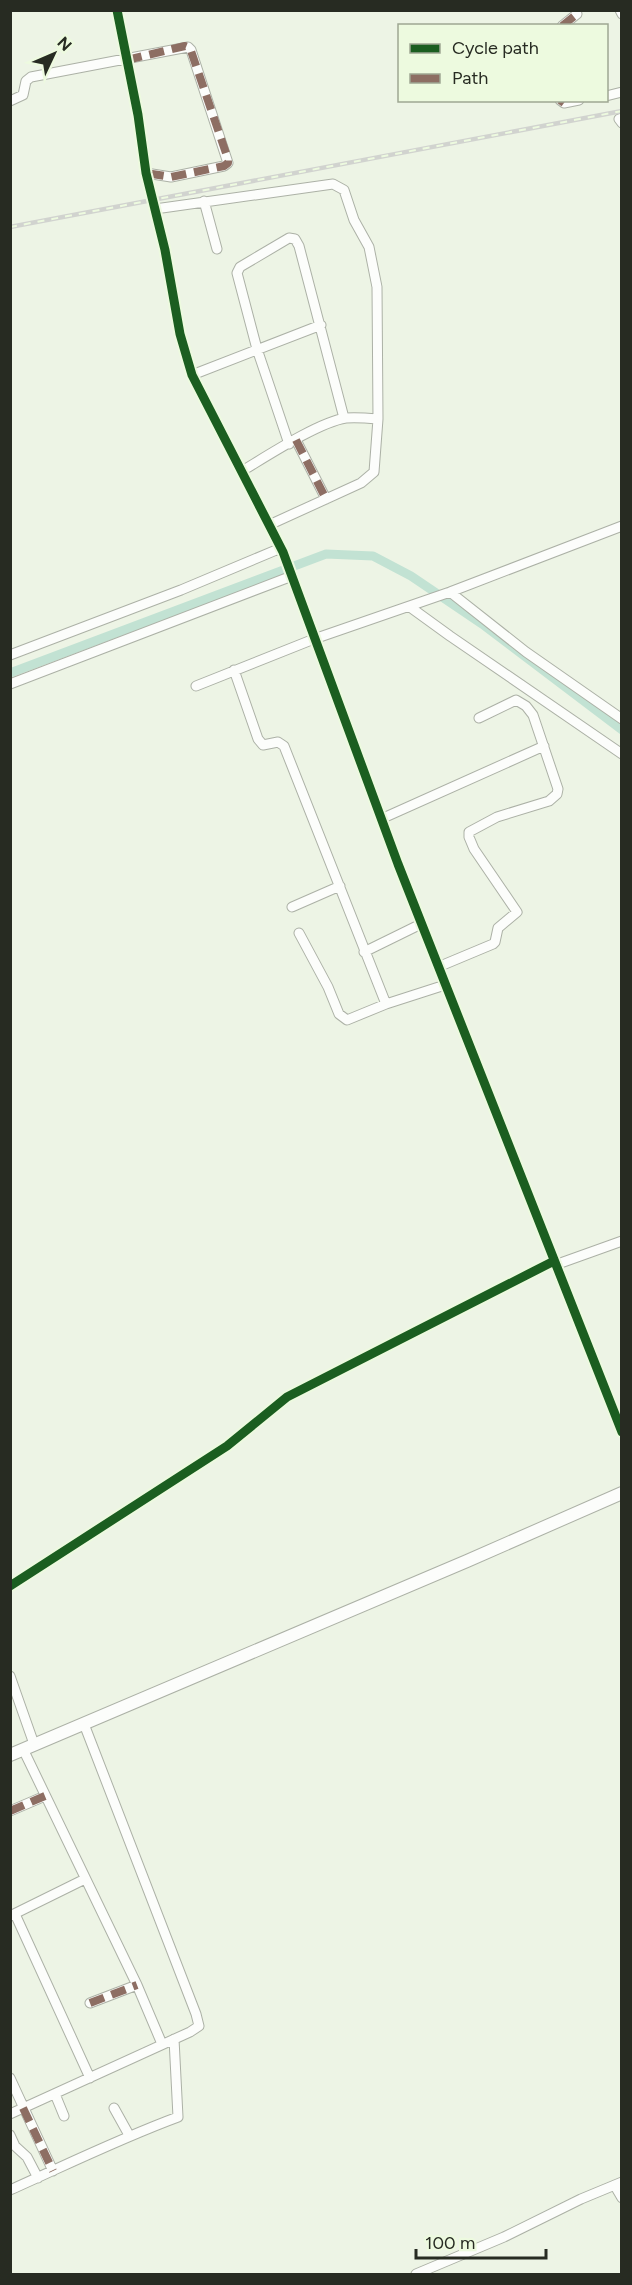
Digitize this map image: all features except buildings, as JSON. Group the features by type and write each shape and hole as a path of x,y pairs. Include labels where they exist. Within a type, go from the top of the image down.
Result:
{"main road":[{"path":"10,1755 467,1562 621,1492"}],"street":[{"path":"117,10 146,172 180,334 192,375 282,550 421,924 504,1129 621,1431"},
{"path":"564,24 577,12"},
{"path":"10,101 23,95 26,81 31,77 127,60 185,46 190,48 228,163 224,166 171,177 146,172"},
{"path":"621,118 621,123"},
{"path":"155,209 325,184 337,185 344,190 354,220 369,247 376,273 378,303 378,419 374,472 361,483 269,525"},
{"path":"204,201 217,249"},
{"path":"326,500 292,442 257,349 237,273 240,267 289,238 295,238 297,241 344,418"},
{"path":"192,375 321,325"},
{"path":"242,471 292,442 344,418 378,419"},
{"path":"196,686 314,639 410,607 621,526"},
{"path":"10,655 282,550"},
{"path":"10,684 291,574"},
{"path":"447,593 621,719"},
{"path":"410,607 621,754"},
{"path":"234,670 258,739 263,745 278,742 284,746 386,1004"},
{"path":"479,718 516,700 523,685"},
{"path":"438,967 493,944 498,928 516,913 474,849 468,835 471,830 496,817 554,798 557,794 557,782 533,715 526,706 516,700"},
{"path":"381,819 544,746"},
{"path":"292,907 340,886"},
{"path":"364,952 421,924"},
{"path":"299,933 341,1017 347,1020 386,1004 445,985"},
{"path":"10,1586 227,1446 287,1397 554,1263 621,1241"},
{"path":"10,1676 45,1796 137,1985 162,2044"},
{"path":"10,2114 198,2028 198,2021 84,1724"},
{"path":"10,1811 45,1796"},
{"path":"85,1879 13,1915 90,2078"},
{"path":"90,2003 137,1985"},
{"path":"10,2190 129,2135 178,2117 174,2039"},
{"path":"10,2078 53,2171"},
{"path":"55,2094 64,2116"},
{"path":"114,2108 129,2135"},
{"path":"10,2135 15,2146 27,2157 38,2178"},
{"path":"416,2274 504,2237 596,2192 618,2184 621,2198"}],"waterway":[{"path":"10,673 326,554 373,556 411,576 482,624 622,730"}],"railway":[{"path":"10,227 622,111"}],"marked path":[{"path":"564,24 577,14"},
{"path":"127,60 185,46 190,48 228,159 228,163 224,166 171,177 146,173"},
{"path":"296,440 326,499"},
{"path":"10,1811 45,1796"},
{"path":"90,2003 137,1985"},
{"path":"23,2108 53,2171"}],"cycle path":[{"path":"117,10 138,115 146,173 165,250 180,334 192,375 283,552 398,864 622,1432"},
{"path":"10,1586 227,1446 287,1397 554,1261"}]}
